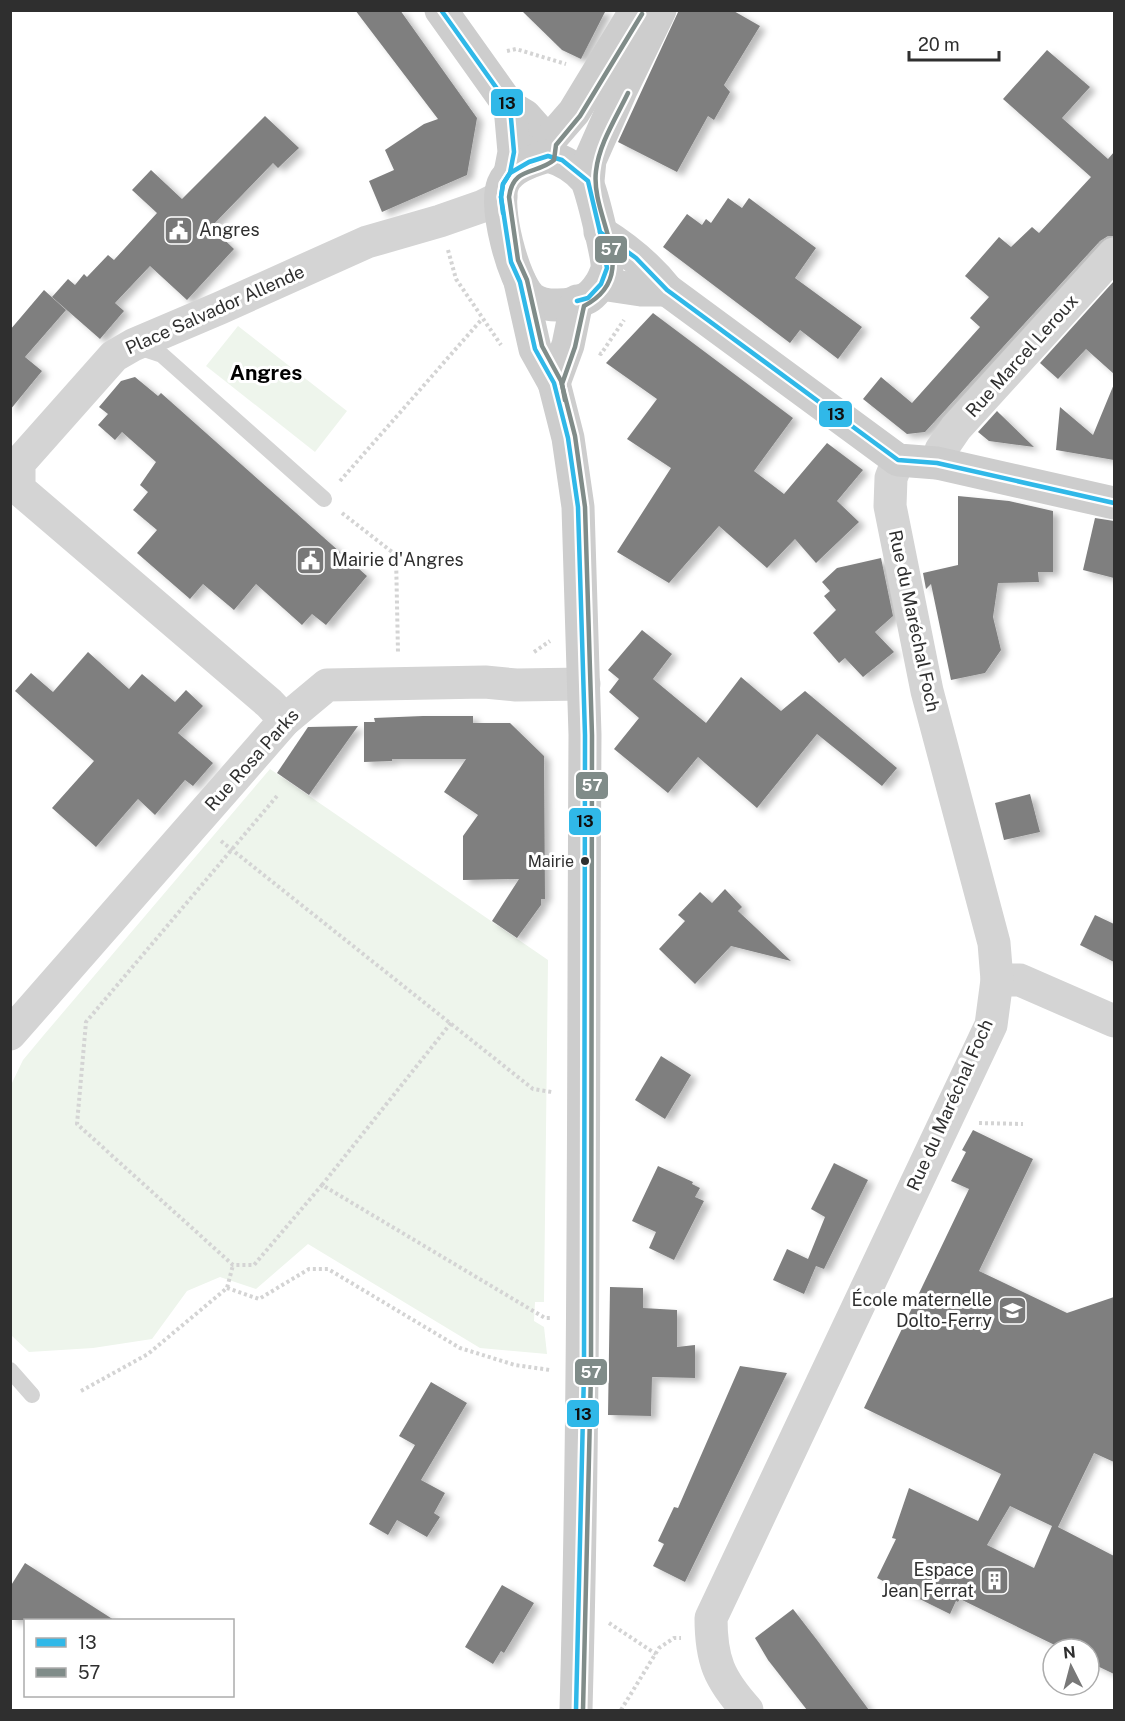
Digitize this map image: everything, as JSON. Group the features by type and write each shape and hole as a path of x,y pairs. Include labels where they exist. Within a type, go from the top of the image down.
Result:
{"main road":[{"path":"441,10 510,107 525,116 548,149 588,181"},
{"path":"505,185 529,162 548,149 574,112 636,10"},
{"path":"554,383 589,293 607,268 588,181 590,160 660,10"},
{"path":"510,107 514,152 505,185 511,262 520,282 531,298 541,303 565,305 589,293 654,290"},
{"path":"600,232 622,246 645,266 654,290 898,460 937,463 1114,502"},
{"path":"520,282 535,349 554,383 568,438 578,507 585,735 584,1372 576,1710"}],"street":[{"name":"Place Salvador Allende","path":"285,720 20,489 19,463 114,356 133,345 367,242 483,206 505,185"},
{"name":"Rue Marcel Leroux","path":"937,463 941,450 956,428 1114,254"},
{"name":"Rue du Maréchal Foch","path":"747,1710 725,1681 715,1662 711,1640 711,1618 991,1025 997,980 994,943 927,691 891,506 891,478 898,460"},
{"name":"Rue Rosa Parks","path":"11,1033 285,720 327,685 485,682 516,685 584,684"},
{"path":"997,980 1020,980 1114,1021"}],"lane":[{"path":"133,345 162,355 324,499"},
{"path":"10,1370 32,1395"}],"path":[{"path":"476,59 516,49 559,61 593,78"},
{"path":"398,655 396,555 324,499 482,319 456,279 440,221"},
{"path":"568,345 601,354 635,305 654,290"},
{"path":"277,796 86,1022 78,1124 233,1265 254,1265 322,1185 451,1023"},
{"path":"197,822 533,1089 584,1096"},
{"path":"948,1114 981,1124 1023,1124"},
{"path":"322,1185 545,1318 583,1318"},
{"path":"81,1391 148,1354 226,1288 233,1265"},
{"path":"226,1288 259,1299 309,1269 328,1269 460,1348 515,1365 584,1372"},
{"path":"580,1604 656,1654"},
{"path":"621,1710 659,1648 674,1638 711,1640"}],"shaded area":[{"path":"238,326 347,411 315,452 206,366"},
{"path":"270,769 548,960 544,1302 535,1302 534,1321 544,1327 547,1354 480,1348 308,1244 256,1289 220,1277 187,1291 152,1339 93,1348 29,1352 11,1335 11,1085 23,1060"}],"building":[{"path":"355,10 400,10 477,118 467,175 382,212 369,181 394,170 385,150 424,124 438,119"},
{"path":"521,10 606,10 581,59 562,50"},
{"path":"679,10 732,10 760,26 724,85 730,92 714,120 708,116 677,172 618,142"},
{"path":"1047,50 1090,87 1062,118 1108,159 1114,152 1114,236 1108,236 1100,241 925,432 907,434 863,399 881,377 912,403 980,327 970,318 989,297 965,276 999,237 1011,247 1032,227 1039,233 1091,177 1003,99"},
{"path":"265,116 299,148 278,168 273,163 211,227 234,249 187,300 150,266 115,303 124,311 100,339 52,297 68,279 75,285 84,274 87,277 108,255 114,260 157,213 132,190 151,170 182,199"},
{"path":"728,198 742,208 749,198 816,248 795,278 862,327 838,359 800,330 790,343 663,247 687,214 702,225 706,219 711,223"},
{"path":"1114,281 1114,374 1086,349 1058,379 1040,363"},
{"path":"44,290 66,310 25,357 42,371 10,410 10,330"},
{"path":"653,313 793,418 754,471 784,494 827,443 863,470 837,501 859,522 816,563 795,539 767,568 719,526 669,583 617,552 671,468 627,439 657,399 606,363"},
{"path":"135,377 158,396 161,393 367,576 326,625 312,614 302,625 256,584 234,610 203,584 190,599 137,553 157,530 133,510 148,492 140,485 156,462 122,432 115,440 98,425 108,414 99,407 121,381"},
{"path":"1114,384 1114,460 1056,450 1060,407 1093,435"},
{"path":"997,411 1034,447 989,441 978,432"},
{"path":"958,496 1009,501 1053,511 1053,572 1038,572 1039,582 998,583 993,617 1001,650 985,673 951,680 931,584 926,589 923,573 958,565"},
{"path":"1095,518 1114,521 1114,578 1083,570"},
{"path":"881,558 893,616 875,632 894,652 863,677 845,658 839,663 813,633 836,610 824,596 830,591 822,582 837,568"},
{"path":"642,630 672,654 653,679 706,723 741,677 781,711 805,691 897,768 882,786 817,734 757,808 698,757 668,793 614,749 639,718 609,692 619,679 608,670"},
{"path":"88,652 129,689 142,674 175,702 186,690 203,706 178,733 213,763 193,786 185,780 155,815 138,799 96,847 52,808 94,761 15,691 31,673 53,692"},
{"path":"473,716 473,723 510,723 544,756 545,899 541,899 541,905 517,938 492,921 519,879 463,880 463,836 478,815 444,792 466,759 392,759 392,761 364,762 364,722 375,722 374,718"},
{"path":"358,726 309,795 277,773 308,727"},
{"path":"1030,794 1040,832 1004,840 995,803"},
{"path":"725,889 742,907 738,911 791,961 731,946 695,984 659,949 685,921 678,915 700,892 712,903"},
{"path":"1095,915 1114,924 1114,962 1080,945"},
{"path":"661,1056 691,1075 665,1119 635,1100"},
{"name":"École maternelle Dolto-Ferry","path":"973,1130 1033,1159 979,1271 1067,1313 1114,1297 1114,1462 1094,1453 1058,1527 1114,1556 1114,1674 1101,1668 1101,1637 1041,1638 960,1599 956,1601 950,1614 877,1578 896,1539 892,1538 909,1488 978,1521 1001,1474 864,1408 969,1189 951,1181 966,1152 962,1150","holes":["1010,1506 1052,1526 1034,1568 987,1545"]},
{"path":"834,1163 868,1180 824,1269 816,1266 804,1294 773,1280 787,1249 808,1259 825,1217 811,1209"},
{"path":"658,1166 693,1182 692,1184 700,1188 695,1197 704,1201 674,1260 649,1248 656,1232 632,1221"},
{"path":"610,1287 643,1288 643,1308 677,1310 677,1347 695,1345 695,1378 652,1377 651,1416 608,1415"},
{"path":"740,1366 787,1373 685,1582 653,1566 664,1544 658,1541 674,1507 678,1508"},
{"path":"431,1382 467,1403 421,1480 445,1493 434,1513 440,1517 427,1537 397,1520 388,1535 369,1524 415,1445 399,1436"},
{"path":"25,1563 112,1619 10,1620 10,1587"},
{"path":"502,1585 534,1603 504,1653 501,1651 493,1664 465,1647"},
{"path":"793,1609 869,1710 807,1710 768,1660 755,1638"}],"transit line":[{"name":"13","path":"441,10 510,107 514,152 510,173 503,184 501,197 503,213"},
{"name":"57","path":"583,1710 591,1372 592,735 585,507 575,436 561,381 542,346 527,280 518,260 509,197 515,180 526,172 547,165 554,160 556,145 580,116 642,14"},
{"name":"57","path":"565,400 562,384 575,347 584,306 601,293 610,278 613,262 596,189 596,171 604,141 628,93"},
{"name":"13","path":"576,1710 584,1372 585,735 578,507 568,438 554,383 535,349 520,282 511,262 501,197 503,184 510,173 529,162 548,156 562,160 588,181 600,232 607,268 601,284 588,298 577,301"},
{"name":"13","path":"600,232 636,258 667,290 898,460 937,463 1114,503"}],"place":[{"name":"Angres","path":"178,230"},
{"name":"Mairie d'Angres","path":"311,560"},
{"name":"Mairie","path":"585,861"},
{"name":"École maternelle Dolto-Ferry","path":"1013,1310"},
{"name":"Espace Jean Ferrat","path":"995,1580"}],"district":[{"name":"Angres","path":"266,373"}]}
